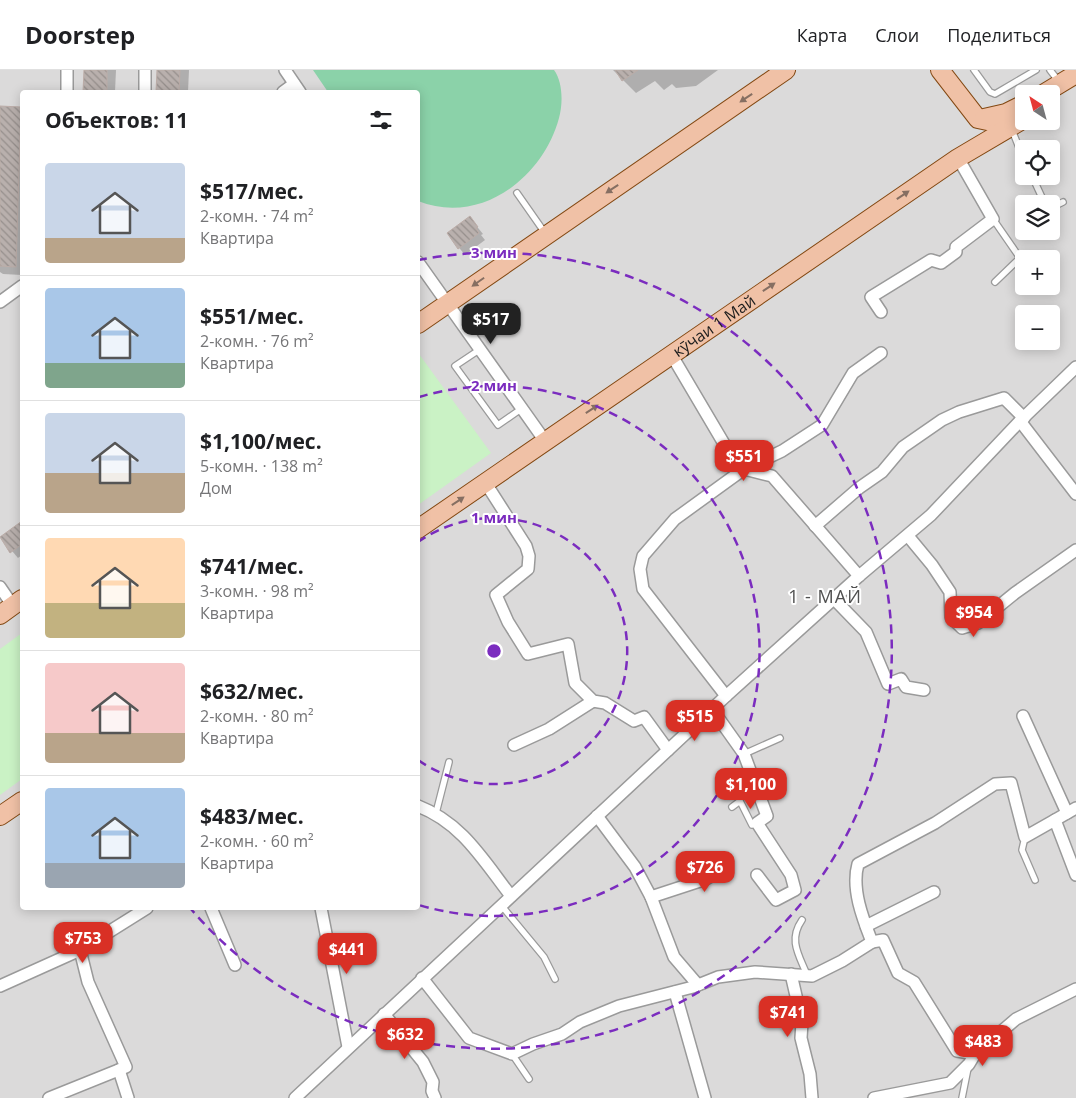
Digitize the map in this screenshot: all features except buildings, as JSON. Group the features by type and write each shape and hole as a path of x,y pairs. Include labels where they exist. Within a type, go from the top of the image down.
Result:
{"main road":[{"path":"420,323 786,70"},
{"path":"940,70 978,119 976,136 972,145 960,157"},
{"path":"1068,86 1076,74"},
{"path":"978,119 1006,113 1015,108"},
{"path":"978,119 1015,122"},
{"name":"кӯчаи 1 Май","path":"420,527 960,157 1015,123"},
{"path":"0,816 20,802"}],"street":[{"path":"67,70 67,90"},
{"path":"145,70 145,90"},
{"path":"285,70 297,88"},
{"path":"881,312 871,297 931,260 941,263 956,252 956,246 993,218 960,157"},
{"path":"420,265 545,441"},
{"path":"0,302 20,287"},
{"path":"726,696 644,589 640,569 643,556 675,519 744,469 782,451 822,425 854,373 881,353"},
{"path":"671,354 736,464 744,469 772,476 859,576"},
{"path":"295,1098 726,696 859,576 931,515 1076,367"},
{"path":"815,526 858,488 882,472 903,447 942,420 959,412 1004,398 1076,494"},
{"path":"485,482 526,546 529,556 528,569 496,595 508,622 528,654 568,644 575,683 593,701 605,704 634,721 644,717 668,750"},
{"path":"908,536 932,565 950,592 951,617 962,628 978,622 1076,550"},
{"path":"0,587 12,607"},
{"path":"834,600 866,632 888,684 901,680 906,687 924,690"},
{"path":"514,745 549,729 593,701"},
{"path":"712,709 744,754 767,816 757,823 790,874 795,890 776,900 756,875"},
{"path":"872,942 861,914 855,873 858,864 935,823 995,784 1011,783 1024,837 1071,811 1023,716"},
{"path":"420,807 436,813 460,830 511,896"},
{"path":"597,816 635,867 651,897 674,957 698,985"},
{"path":"1055,820 1076,875"},
{"path":"651,897 706,880 724,869 722,863"},
{"path":"866,926 934,892"},
{"path":"0,986 80,950 144,910"},
{"path":"212,910 235,965"},
{"path":"321,910 348,1048"},
{"path":"422,978 469,1038 512,1054 532,1044 562,1034 580,1022 619,1006 675,992 718,977 755,972 812,976 842,961 872,942 883,940 898,973 914,982 957,1051 972,1059"},
{"path":"49,1098 126,1067 88,982 80,950"},
{"path":"791,974 802,1022 801,1038 810,1074 812,1098"},
{"path":"874,1098 950,1083 972,1059 1016,1019 1076,989"},
{"path":"675,992 705,1098"},
{"path":"384,1014 423,1062 432,1082 435,1098"},
{"path":"119,1070 128,1098"}],"lane":[{"path":"976,71 990,92 995,94 1036,70"},
{"path":"1050,70 1068,86"},
{"path":"517,193 546,234"},
{"path":"993,218 1020,258 996,282"},
{"path":"479,350 455,366 492,418 498,425 521,409"},
{"path":"744,754 780,738"},
{"path":"436,813 449,762"},
{"path":"732,807 740,801 752,825 757,823"},
{"path":"1024,837 1022,850 1035,880"},
{"path":"501,905 544,957 554,979"},
{"path":"802,920 794,930 795,946 807,975"},
{"path":"512,1054 529,1079"},
{"path":"962,1098 972,1059"}],"shaded area":[{"path":"0,70 1076,70 1076,1098 0,1098"}],"green space":[{"path":"313,70 554,70 561,87 562,100 559,118 551,140 539,160 524,177 506,191 486,202 464,207 441,207 420,202 420,90 327,90"},
{"path":"420,355 491,453 420,504"},
{"path":"20,634 20,780 0,795 0,649"}],"district":[{"name":"1 - МАЙ","path":"825,596"}]}
